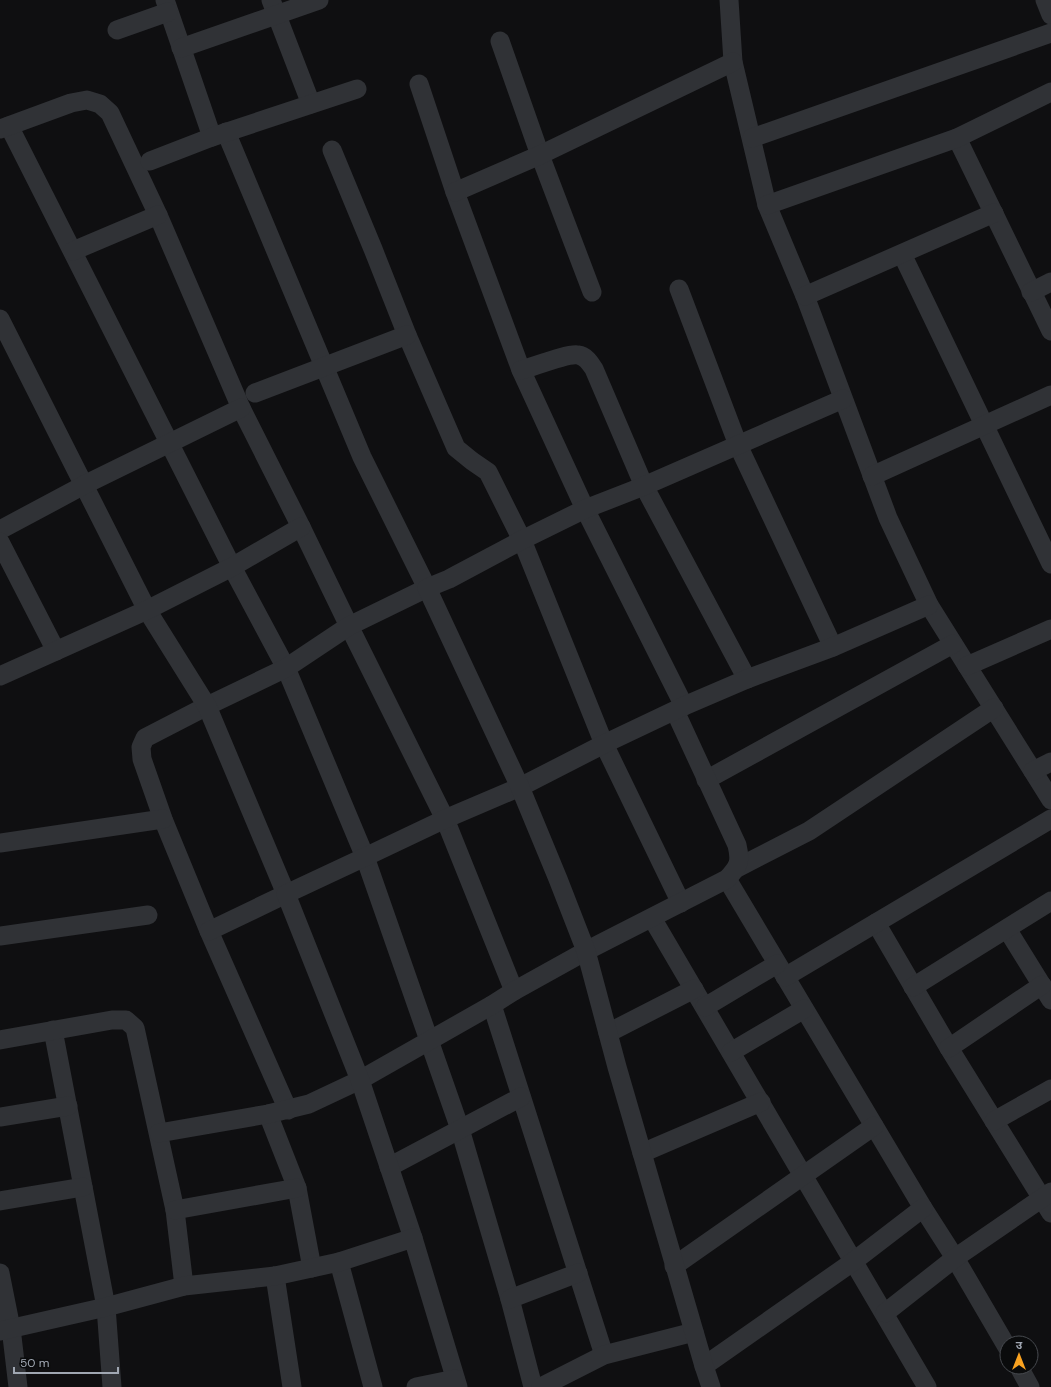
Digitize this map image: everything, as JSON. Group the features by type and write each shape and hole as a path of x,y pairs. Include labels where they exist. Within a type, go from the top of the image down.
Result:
{"street":[{"path":"181,48 273,7 319,0"},
{"path":"729,0 733,62 767,205 805,296 888,518 929,605 1051,800"},
{"path":"1046,0 1051,14"},
{"path":"117,30 167,6 181,48 324,368 362,457 428,588 520,787 586,951 674,1266 711,1387"},
{"path":"273,7 311,104"},
{"path":"752,138 1051,33"},
{"path":"500,41 540,155 592,292"},
{"path":"455,192 540,155 733,62"},
{"path":"419,84 455,192 521,370 585,510 680,709 706,780 737,845 740,857 732,874"},
{"path":"150,161 219,134 357,88"},
{"path":"767,205 957,138 1051,92"},
{"path":"514,991 445,818 241,408 158,215 110,113 100,104 87,100 71,103 5,127 73,252 169,444 286,668 365,857 430,1040 460,1129 510,1299 533,1387"},
{"path":"957,138 1051,331"},
{"path":"332,150 407,335 456,448 488,472 522,540 604,744 681,903"},
{"path":"805,296 994,213"},
{"path":"73,252 158,215"},
{"path":"902,254 1051,564"},
{"path":"1031,292 1051,282"},
{"path":"679,289 738,445 833,648"},
{"path":"0,319 147,610 207,706 286,894 360,1080 413,1238 456,1383 416,1387"},
{"path":"255,393 324,368 407,335"},
{"path":"521,370 564,357 578,355 588,359 594,369 644,486 747,679"},
{"path":"872,476 1051,395"},
{"path":"288,1110 209,931 163,819 142,759 141,747 146,738 207,706 286,668 349,626 449,579 522,540 585,510 644,486 843,399"},
{"path":"0,530 84,485 241,408"},
{"path":"0,676 147,610 232,567 301,527"},
{"path":"0,542 56,651"},
{"path":"209,931 445,818 520,787 604,744 680,709 747,679 833,648 929,605"},
{"path":"967,666 1051,629"},
{"path":"706,780 953,644"},
{"path":"159,1133 288,1110 309,1104 360,1080 586,951 681,903 809,831 994,708"},
{"path":"1033,771 1051,762"},
{"path":"0,843 163,819"},
{"path":"705,1007 876,923 1051,819"},
{"path":"732,874 781,970 1000,1335"},
{"path":"913,987 1051,901"},
{"path":"0,936 148,915"},
{"path":"652,918 732,1052 927,1387"},
{"path":"876,923 949,1048 994,1121 1048,1201 955,1258 885,1313"},
{"path":"949,1048 1046,993 1007,929"},
{"path":"608,1033 694,989"},
{"path":"492,1005 604,1355"},
{"path":"732,1052 804,1009"},
{"path":"0,1040 112,1020 126,1020 135,1028 175,1210 184,1286"},
{"path":"53,1030 106,1307 112,1387"},
{"path":"994,1121 1051,1089"},
{"path":"389,1167 521,1097"},
{"path":"642,1153 761,1102"},
{"path":"0,1117 68,1106"},
{"path":"268,1114 297,1188 312,1268"},
{"path":"674,1266 874,1126"},
{"path":"0,1201 83,1187"},
{"path":"175,1210 297,1188"},
{"path":"704,1366 854,1261 923,1208"},
{"path":"6,1329 106,1307 184,1286 276,1276 340,1262 413,1238"},
{"path":"340,1262 373,1387"},
{"path":"510,1299 578,1273"},
{"path":"0,1276 6,1329 18,1387"},
{"path":"276,1276 292,1387"},
{"path":"541,1387 604,1355 694,1332"},
{"path":"1023,1375 1030,1387"}]}
